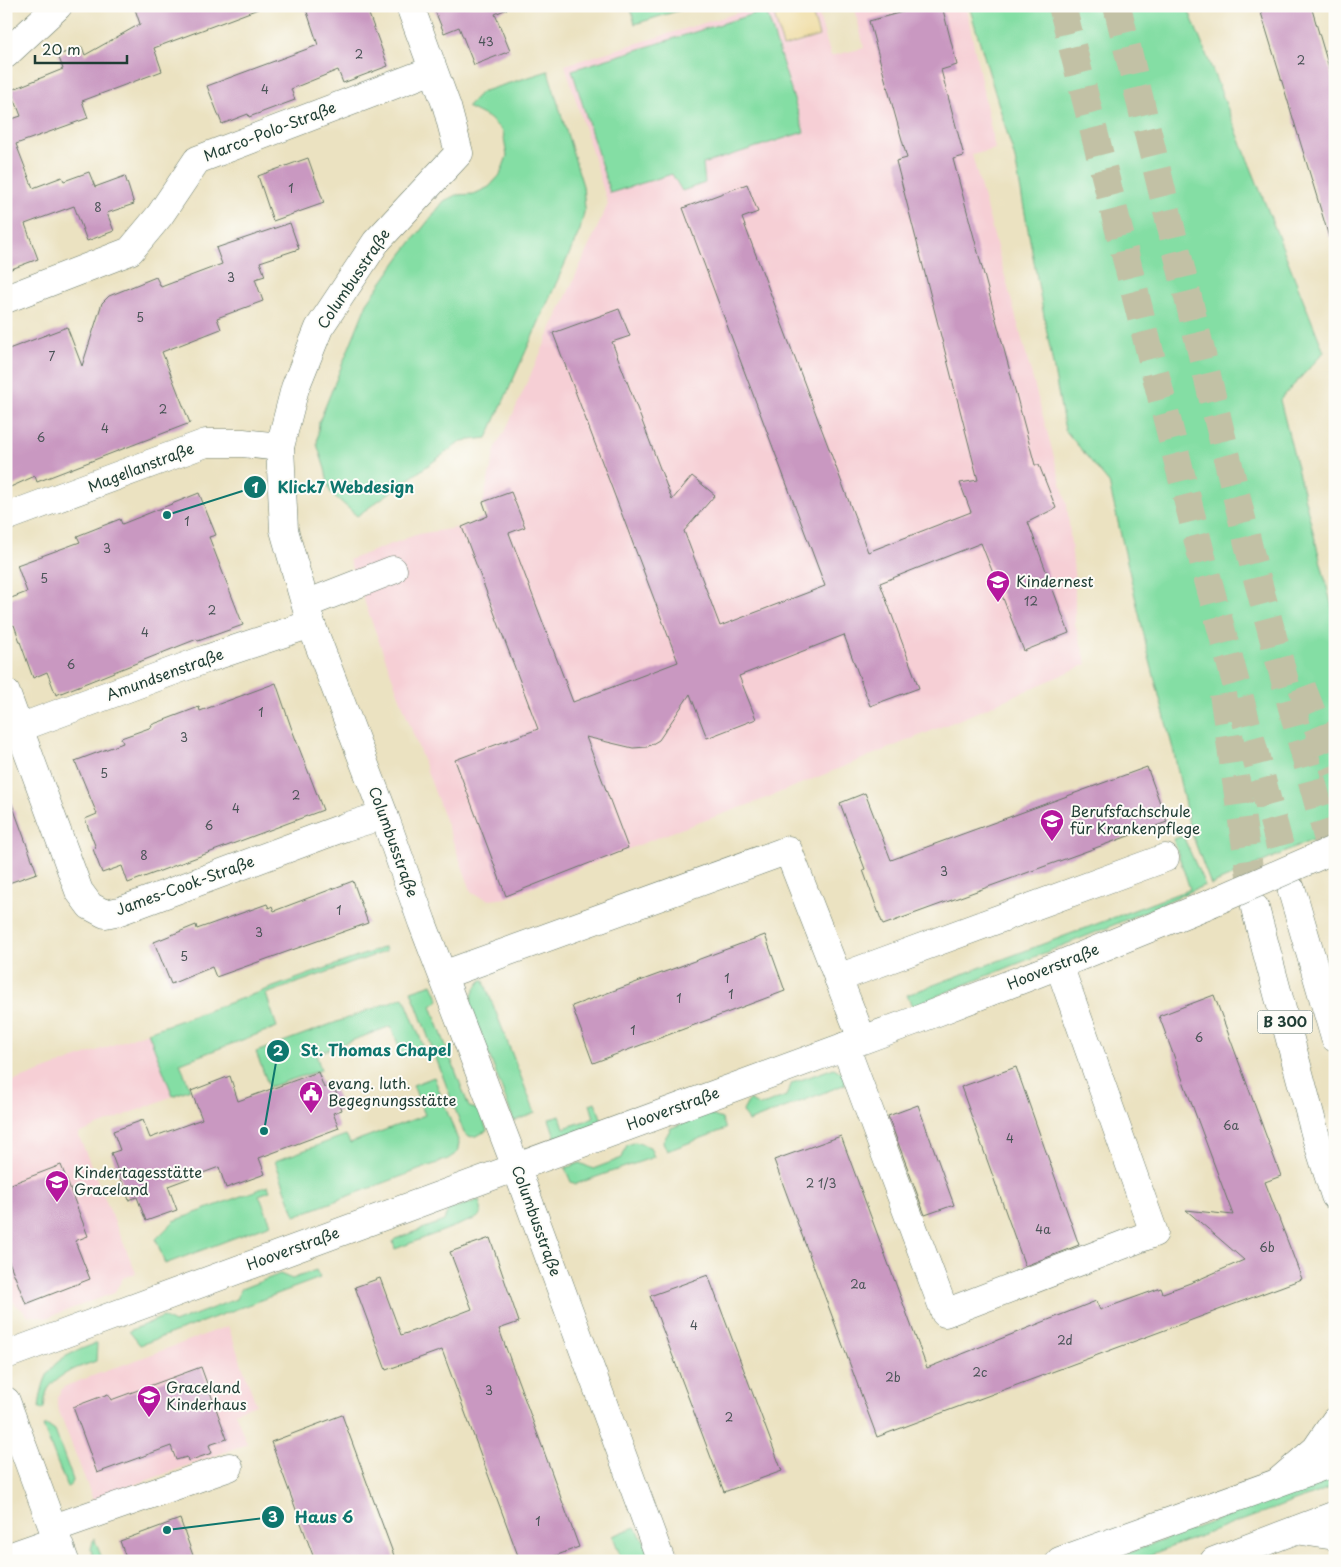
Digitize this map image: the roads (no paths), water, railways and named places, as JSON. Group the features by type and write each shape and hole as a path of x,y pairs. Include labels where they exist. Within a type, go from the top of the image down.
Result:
{"main road":[{"path":"6,54 58,6"},
{"path":"410,6 433,70"},
{"name":"Columbusstraße","path":"433,70 447,107 459,153 376,242 319,328 294,388 280,447 284,530 308,614 516,1167 660,1558"},
{"name":"Marco-Polo-Straße","path":"6,299 130,251 160,215 197,160 433,70"},
{"name":"Magellanstraße","path":"6,517 206,443 243,443 280,447"},
{"name":"Amundsenstraße","path":"20,728 206,659 308,614 392,570"},
{"name":"James-Cook-Straße","path":"6,693 79,892 90,906 105,914 120,911 345,827 384,815"},
{"name":"Hooverstraße","path":"6,1355 103,1321 1059,965 1209,904 1335,849"},
{"path":"443,975 788,850 838,978 853,1043 945,1313 1154,1233 1059,965"},
{"path":"838,978 1165,858"},
{"path":"1292,892 1335,1038"},
{"name":"B 300","path":"1255,908 1316,1137 1335,1196"},
{"path":"6,1401 59,1543"},
{"path":"1279,1481 1316,1449 1335,1421"},
{"path":"1060,1561 1335,1462"},
{"path":"6,1558 59,1543 228,1467"},
{"path":"1214,1561 1335,1515"},
{"path":"1296,1530 1335,1536"}],"tunnel":[{"path":"1062,6 1205,569 1292,891"},
{"path":"1117,6 1251,556 1335,866"},
{"path":"1302,687 1335,772"},
{"path":"1223,694 1255,908"}],"place":[{"name":"Klick7 Webdesign","path":"167,515"},
{"name":"Kindernest","path":"998,603"},
{"name":"Berufsfachschule für Krankenpflege","path":"1052,842"},
{"name":"evang. luth. Begegnungsstätte","path":"311,1114"},
{"name":"St. Thomas Chapel","path":"264,1131"},
{"name":"Kindertagesstätte Graceland","path":"57,1203"},
{"name":"Graceland Kinderhaus","path":"149,1418"},
{"name":"Haus 6","path":"167,1530"}]}
